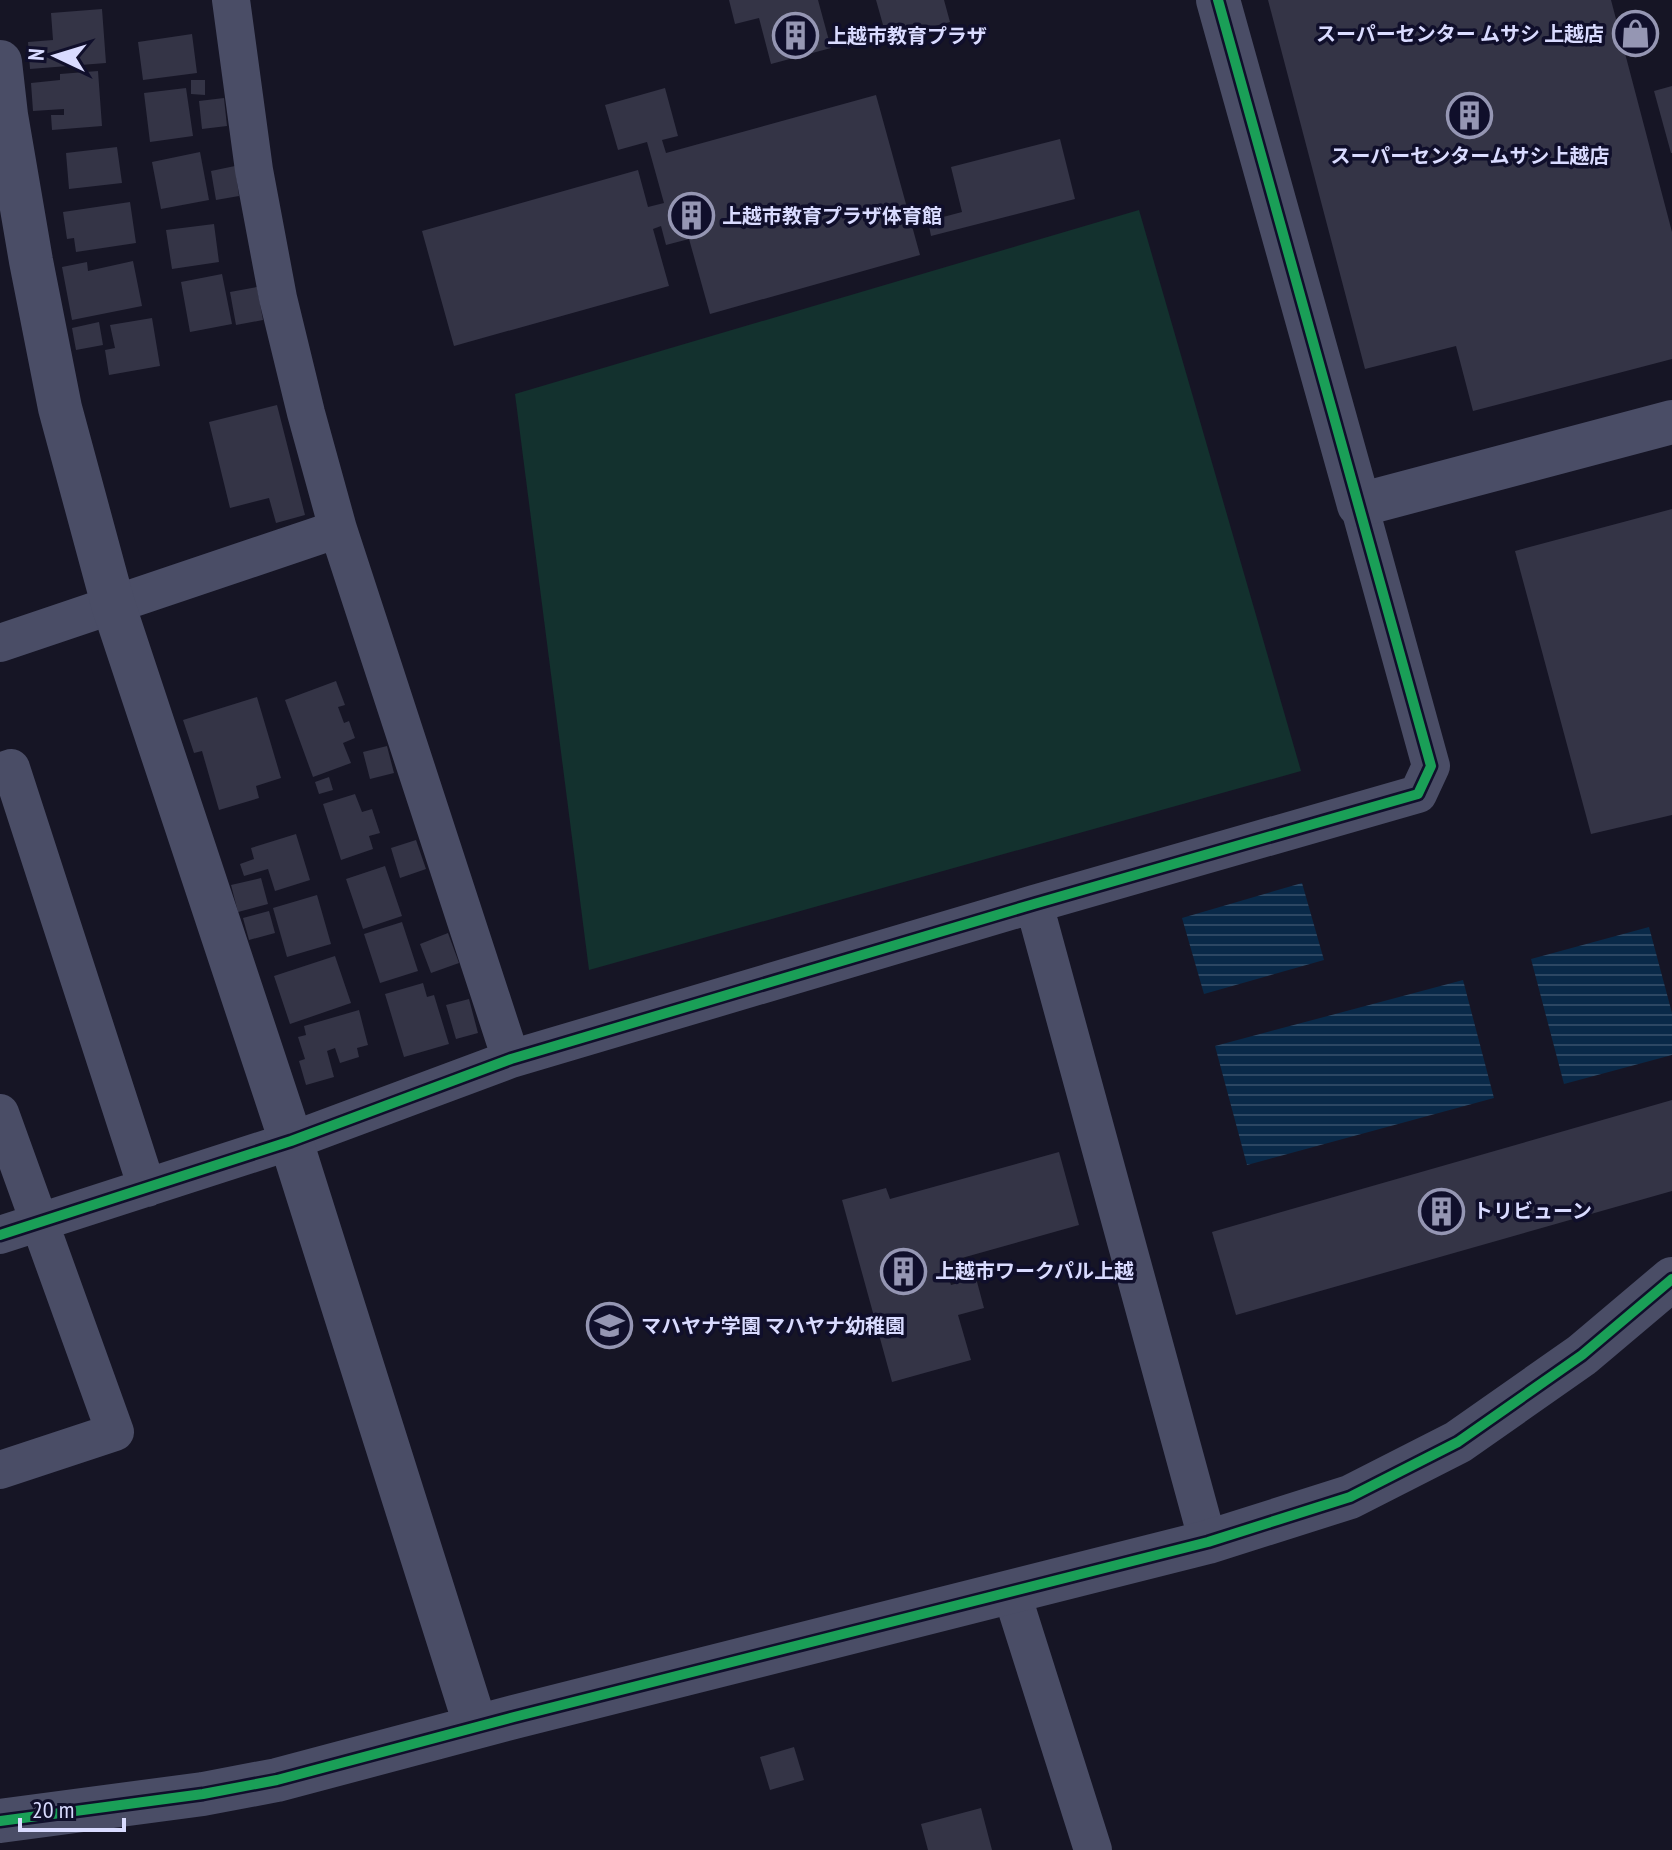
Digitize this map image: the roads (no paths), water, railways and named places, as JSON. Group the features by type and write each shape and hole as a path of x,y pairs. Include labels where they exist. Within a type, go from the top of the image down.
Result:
{"street":[{"path":"231,0 254,170 278,298 306,413 338,529 511,1059"},
{"path":"0,1235 291,1141 511,1059 1418,794 1431,766 1218,0"},
{"path":"0,62 31,261 60,408 113,604 291,1141 476,1727"},
{"path":"1359,505 1672,422"},
{"path":"0,643 338,529"},
{"path":"0,772 11,768 147,1188"},
{"path":"1034,904 1208,1542"},
{"path":"0,1113 115,1432 0,1470"},
{"path":"0,1821 203,1794 277,1780 1208,1542 1350,1497 1458,1442 1582,1355 1672,1279"},
{"path":"1011,1591 1093,1850"}],"water":[{"path":"1302,883 1324,960 1204,994 1182,918"},
{"path":"1649,927 1672,1013 1672,1055 1564,1084 1531,959"},
{"path":"1463,980 1494,1098 1247,1165 1215,1046"}],"place":[{"name":"スーパーセンター ムサシ 上越店","path":"1635,34"},
{"name":"上越市教育プラザ","path":"796,36"},
{"name":"スーパーセンタームサシ上越店","path":"1470,116"},
{"name":"上越市教育プラザ体育館","path":"691,216"},
{"name":"トリビューン","path":"1442,1211"},
{"name":"上越市ワークパル上越","path":"904,1271"},
{"name":"マハヤナ学園 マハヤナ幼稚園","path":"610,1326"}]}
